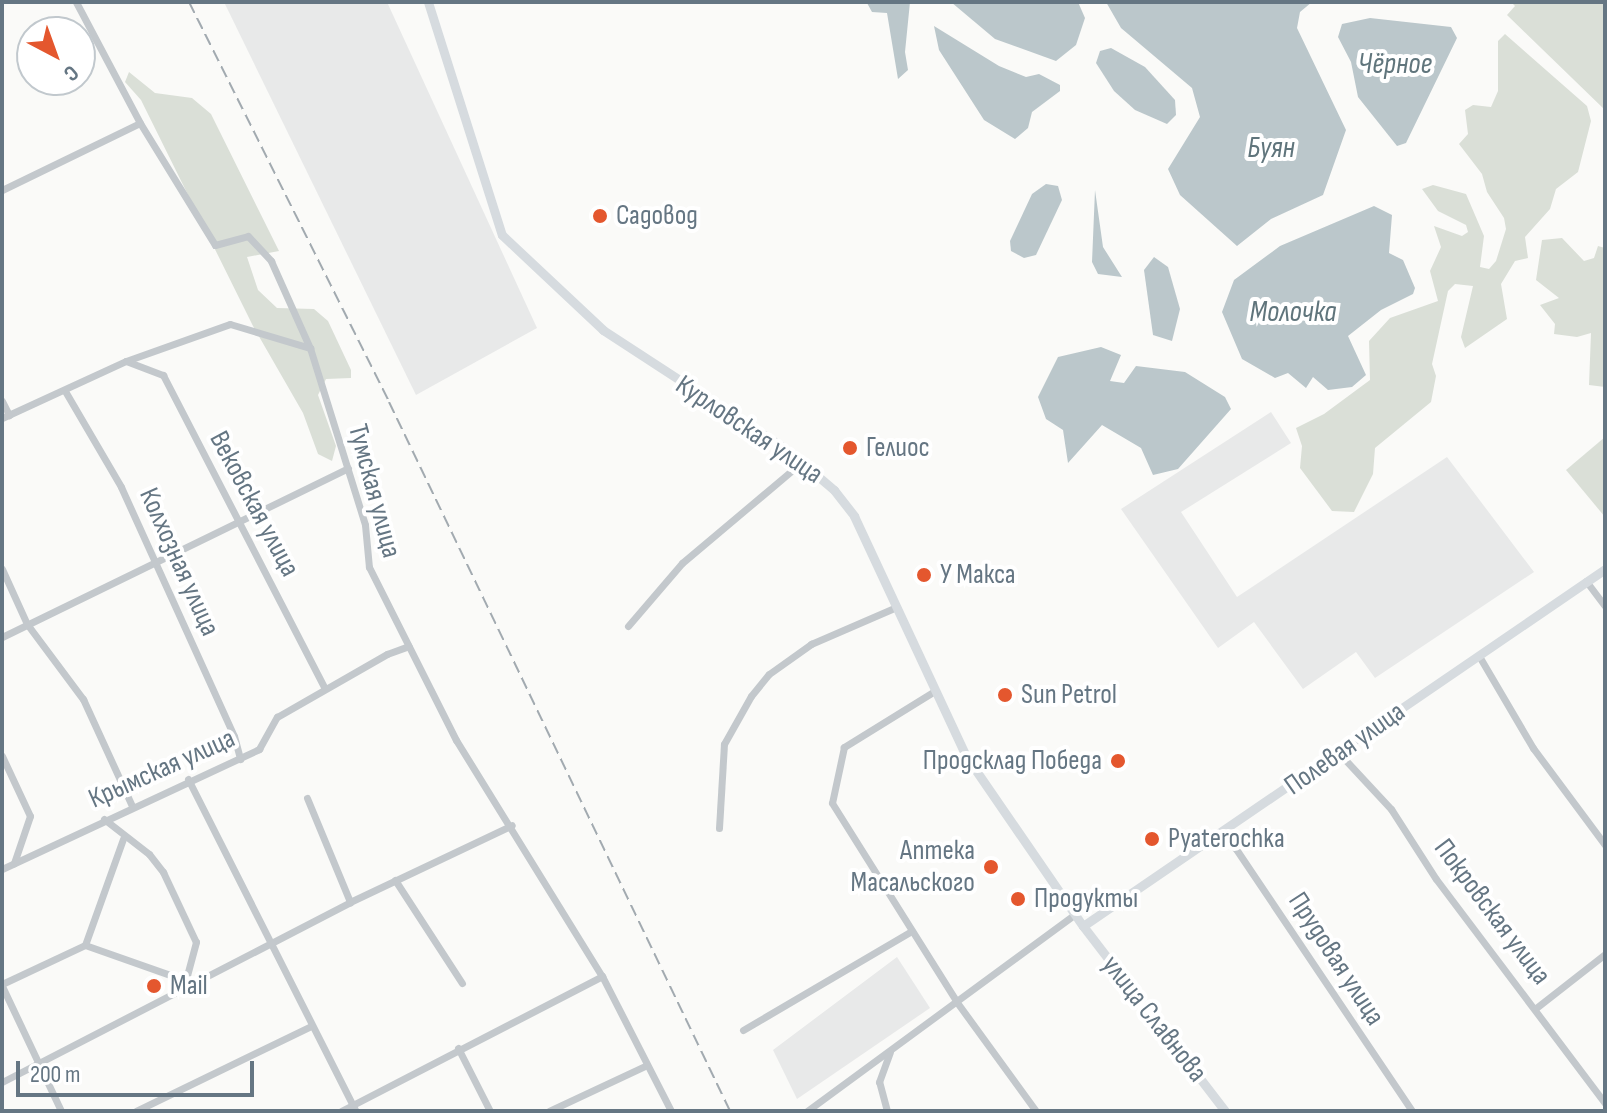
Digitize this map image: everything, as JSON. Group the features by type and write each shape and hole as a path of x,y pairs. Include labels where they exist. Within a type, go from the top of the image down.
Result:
{"main road":[{"name":"Курловская улица","path":"428,2 482,187 496,225 511,247 603,330 802,462 834,490 854,516 933,692 966,756 1083,926"},
{"name":"Полевая улица","path":"1083,926 1605,569"},
{"name":"улица Славнова","path":"1083,926 1225,1111"}],"street":[{"name":"Тумская улица","path":"76,2 140,123 215,245 248,236 271,261 310,348 365,525 369,567 456,740 512,825 602,976 671,1111"},
{"path":"2,190 140,123"},
{"path":"2,401 6,416 126,361 230,324 310,348"},
{"name":"Вековская улица","path":"126,361 163,375 325,689"},
{"name":"Колхозная улица","path":"65,391 121,487 234,736 240,759"},
{"path":"628,626 702,545 802,462"},
{"path":"2,637 348,468"},
{"path":"2,569 27,624 83,699 132,806"},
{"path":"1586,581 1605,606"},
{"path":"719,828 724,744 751,696 769,674 811,644 894,608"},
{"name":"Крымская улица","path":"2,869 188,779 259,749 277,717 409,646"},
{"path":"1479,656 1533,748 1605,845"},
{"path":"933,692 844,747 832,803 910,932 1036,1111"},
{"name":"Покровская улица","path":"1338,752 1391,809 1436,879 1605,1103"},
{"path":"2,756 30,816 14,863"},
{"path":"188,779 355,1108"},
{"path":"307,798 350,902"},
{"path":"104,819 123,839 149,854 163,872 196,942 186,980"},
{"path":"2,1082 350,902 512,825"},
{"name":"Прудовая улица","path":"1221,834 1254,874 1409,1108"},
{"path":"61,1111 2,985 85,945 123,839"},
{"path":"395,880 462,983"},
{"path":"807,1111 1075,914"},
{"path":"743,1030 910,932"},
{"path":"85,945 196,984"},
{"path":"1536,1008 1605,954"},
{"path":"341,1111 355,1108 458,1048 602,976"},
{"path":"136,1111 311,1026"},
{"path":"458,1048 490,1111"},
{"path":"887,1111 879,1082 890,1052"},
{"path":"549,1111 647,1065"},
{"path":"1398,1111 1409,1108"}],"shaded area":[{"path":"224,2 387,2 537,328 416,395"},
{"path":"1511,2 1605,2 1605,110 1507,15 1515,6"},
{"path":"1505,34 1587,106 1591,121 1578,172 1556,189 1550,209 1525,237 1528,258 1515,261 1501,284 1507,319 1465,348 1461,337 1473,286 1455,284 1448,291 1432,364 1436,376 1431,402 1375,448 1373,474 1354,512 1332,511 1300,468 1302,446 1296,428 1324,414 1370,380 1369,341 1390,318 1438,301 1430,271 1441,247 1434,226 1462,236 1468,232 1466,225 1438,211 1422,189 1433,185 1466,194 1484,236 1480,267 1489,269 1496,261 1506,229 1504,218 1487,192 1482,174 1459,144 1468,134 1465,110 1473,105 1491,107 1498,91 1498,41"},
{"path":"129,72 155,93 192,98 211,114 279,251 247,257 258,290 277,308 314,309 328,321 351,370 351,378 326,379 318,395 336,446 332,461 318,454 303,413 253,326 141,100 125,82"},
{"path":"1562,238 1584,261 1594,258 1598,246 1605,248 1605,387 1589,385 1591,333 1577,337 1554,334 1555,324 1540,305 1559,298 1536,280 1542,240"},
{"path":"1271,412 1291,443 1181,512 1237,597 1447,457 1534,572 1375,678 1356,652 1303,689 1254,622 1218,648 1121,509"},
{"path":"1605,437 1605,517 1566,470"},
{"path":"897,957 930,1008 797,1099 773,1050"}],"water":[{"path":"910,2 905,52 908,70 898,79 887,13 872,12 867,3"},
{"path":"951,2 1078,2 1085,18 1076,45 1056,61 995,39"},
{"name":"Буян","path":"1106,2 1312,2 1300,12 1297,28 1346,130 1323,195 1271,219 1237,246 1180,195 1168,169 1200,117 1192,88 1121,28"},
{"name":"Чёрное","path":"1370,18 1451,27 1457,38 1406,143 1397,146 1358,97 1351,62 1338,37 1342,24"},
{"path":"934,26 999,66 1026,77 1039,74 1060,85 1060,91 1032,112 1028,128 1015,139 984,120 939,50"},
{"path":"1111,48 1145,67 1175,100 1176,115 1167,124 1135,110 1114,91 1096,63 1100,51"},
{"path":"1046,184 1058,186 1062,200 1036,255 1024,258 1011,251 1010,241 1032,194"},
{"path":"1095,190 1103,247 1122,277 1098,274 1092,262"},
{"name":"Молочка","path":"1374,206 1392,215 1389,253 1403,260 1415,288 1413,294 1381,310 1348,336 1366,375 1352,387 1328,390 1313,377 1306,388 1288,373 1275,378 1242,359 1222,312 1234,280 1280,246"},
{"path":"1154,257 1168,267 1180,309 1172,341 1153,335 1144,270"},
{"path":"1101,347 1121,355 1110,381 1124,383 1136,366 1185,372 1225,397 1231,409 1178,469 1153,475 1141,448 1102,425 1068,463 1063,430 1046,419 1038,397 1058,357"}],"railway":[{"path":"189,2 389,402 730,1111"}],"place":[{"name":"Садовод","path":"600,216"},
{"name":"Гелиос","path":"850,448"},
{"name":"У Макса","path":"924,575"},
{"name":"Sun Petrol","path":"1005,695"},
{"name":"Продсклад Победа","path":"1118,761"},
{"name":"Pyaterochka","path":"1152,839"},
{"name":"Аптека Масальского","path":"991,867"},
{"name":"Продукты","path":"1018,899"},
{"name":"Mail","path":"154,986"}]}
